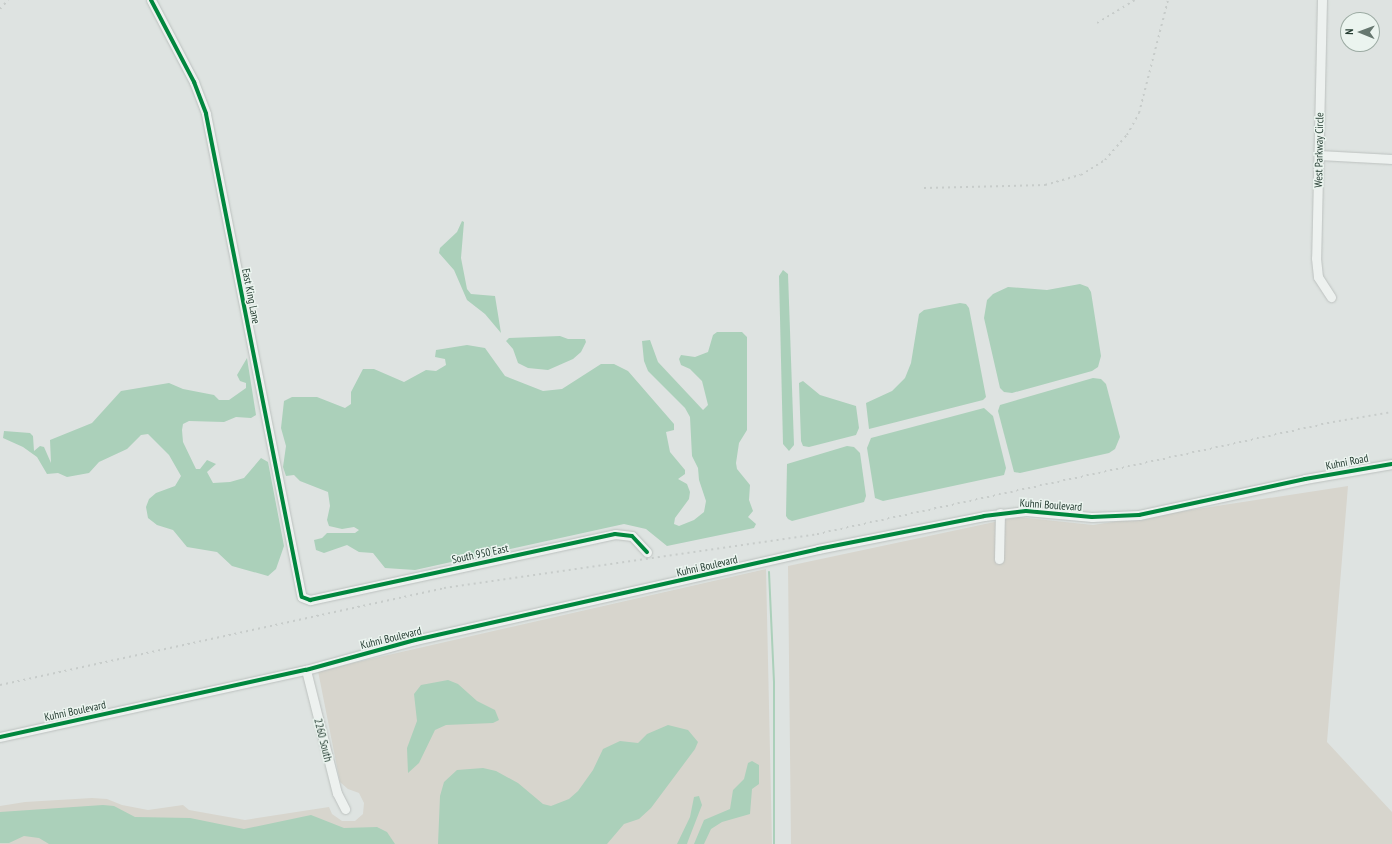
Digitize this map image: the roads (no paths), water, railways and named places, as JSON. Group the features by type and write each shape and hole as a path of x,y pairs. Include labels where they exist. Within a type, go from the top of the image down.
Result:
{"street":[{"name":"East King Lane","path":"151,0 194,82 206,114 300,592 302,597 310,600"},
{"name":"West Parkway Circle","path":"1322,0 1316,258 1318,277 1331,297"},
{"path":"1319,155 1392,159"},
{"name":"Kuhni Road","path":"1305,479 1392,464"},
{"name":"Kuhni Boulevard","path":"0,736 306,670 415,640 818,549 1000,513 1026,511 1092,517 1139,515 1305,479"},
{"path":"999,559 1000,513"},
{"name":"South 950 East","path":"310,600 615,534 632,536 647,552"},
{"name":"2260 South","path":"306,670 337,793 345,809"}],"waterway":[{"path":"769,572 774,682 774,844"}],"railway":[{"path":"0,9 8,0"},
{"path":"1097,23 1135,0"},
{"path":"924,188 1045,185 1081,175 1105,160 1127,135 1139,113 1168,0"},
{"path":"0,685 444,588 817,534 1333,422 1392,412"}]}
